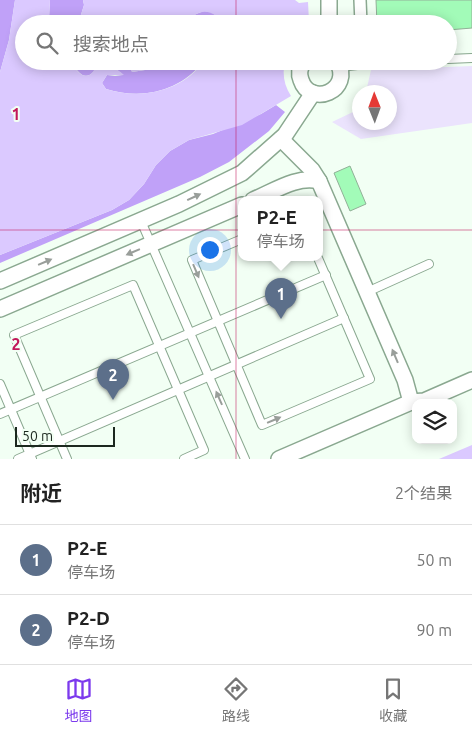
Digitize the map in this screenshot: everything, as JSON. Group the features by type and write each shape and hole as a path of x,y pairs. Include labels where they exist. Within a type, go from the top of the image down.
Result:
{"street":[{"path":"329,0 329,15"},
{"path":"360,0 361,15"},
{"path":"300,70 300,78 307,90 320,95 333,91 341,80 340,70"},
{"path":"0,280 141,221 242,173 281,140 313,93"},
{"path":"281,140 312,170 319,181 405,380 411,402"},
{"path":"262,196 300,180 310,178 319,181"},
{"path":"0,309 238,207"},
{"path":"279,459 411,402 424,401 472,380"}],"lane":[{"path":"457,59 472,58"},
{"path":"141,221 246,459"},
{"path":"238,241 192,260 262,425 370,379 319,261"},
{"path":"367,292 429,264"},
{"path":"0,414 326,275"},
{"path":"67,459 14,335 133,285 204,450 184,459"},
{"path":"18,459 31,456 59,441 344,318"},
{"path":"0,384 31,456"}],"shaded area":[{"path":"0,0 15,0 9,40 0,72"},
{"path":"15,0 50,0 49,15 15,15 15,70 77,70 80,74 87,76 94,70 117,70 124,75 107,75 102,83 106,89 133,94 160,91 184,80 197,70 284,70 284,79 291,96 242,125 189,140 170,151 156,165 144,184 129,200 112,210 0,255 0,72 9,40"},
{"path":"50,0 83,0 84,5 81,15 49,15"},
{"path":"83,0 295,0 299,3 308,2 309,15 215,15 203,12 195,15 81,15 84,5"},
{"path":"204,11 216,15 195,15"},
{"path":"472,66 472,123 361,139 332,122 352,112 352,130 397,130 397,85 368,85 371,70 457,70 457,67"},
{"path":"77,70 94,71 87,76"},
{"path":"117,70 131,70 132,72 145,70 196,70 171,86 159,91 146,93 133,94 106,89 102,83 107,75 123,75"},
{"path":"276,105 285,112 269,131 229,162 200,177 0,263 0,255 112,210 129,200 144,184 156,165 170,151 189,140 213,134 261,114"},
{"path":"472,445 472,459 439,459"}],"building":[{"path":"376,0 472,0 472,28 457,29 457,15 377,15"},
{"path":"350,166 366,204 350,211 334,173"}],"place":[{"name":"P2-E","path":"281,319"},
{"name":"P2-D","path":"113,400"}]}
